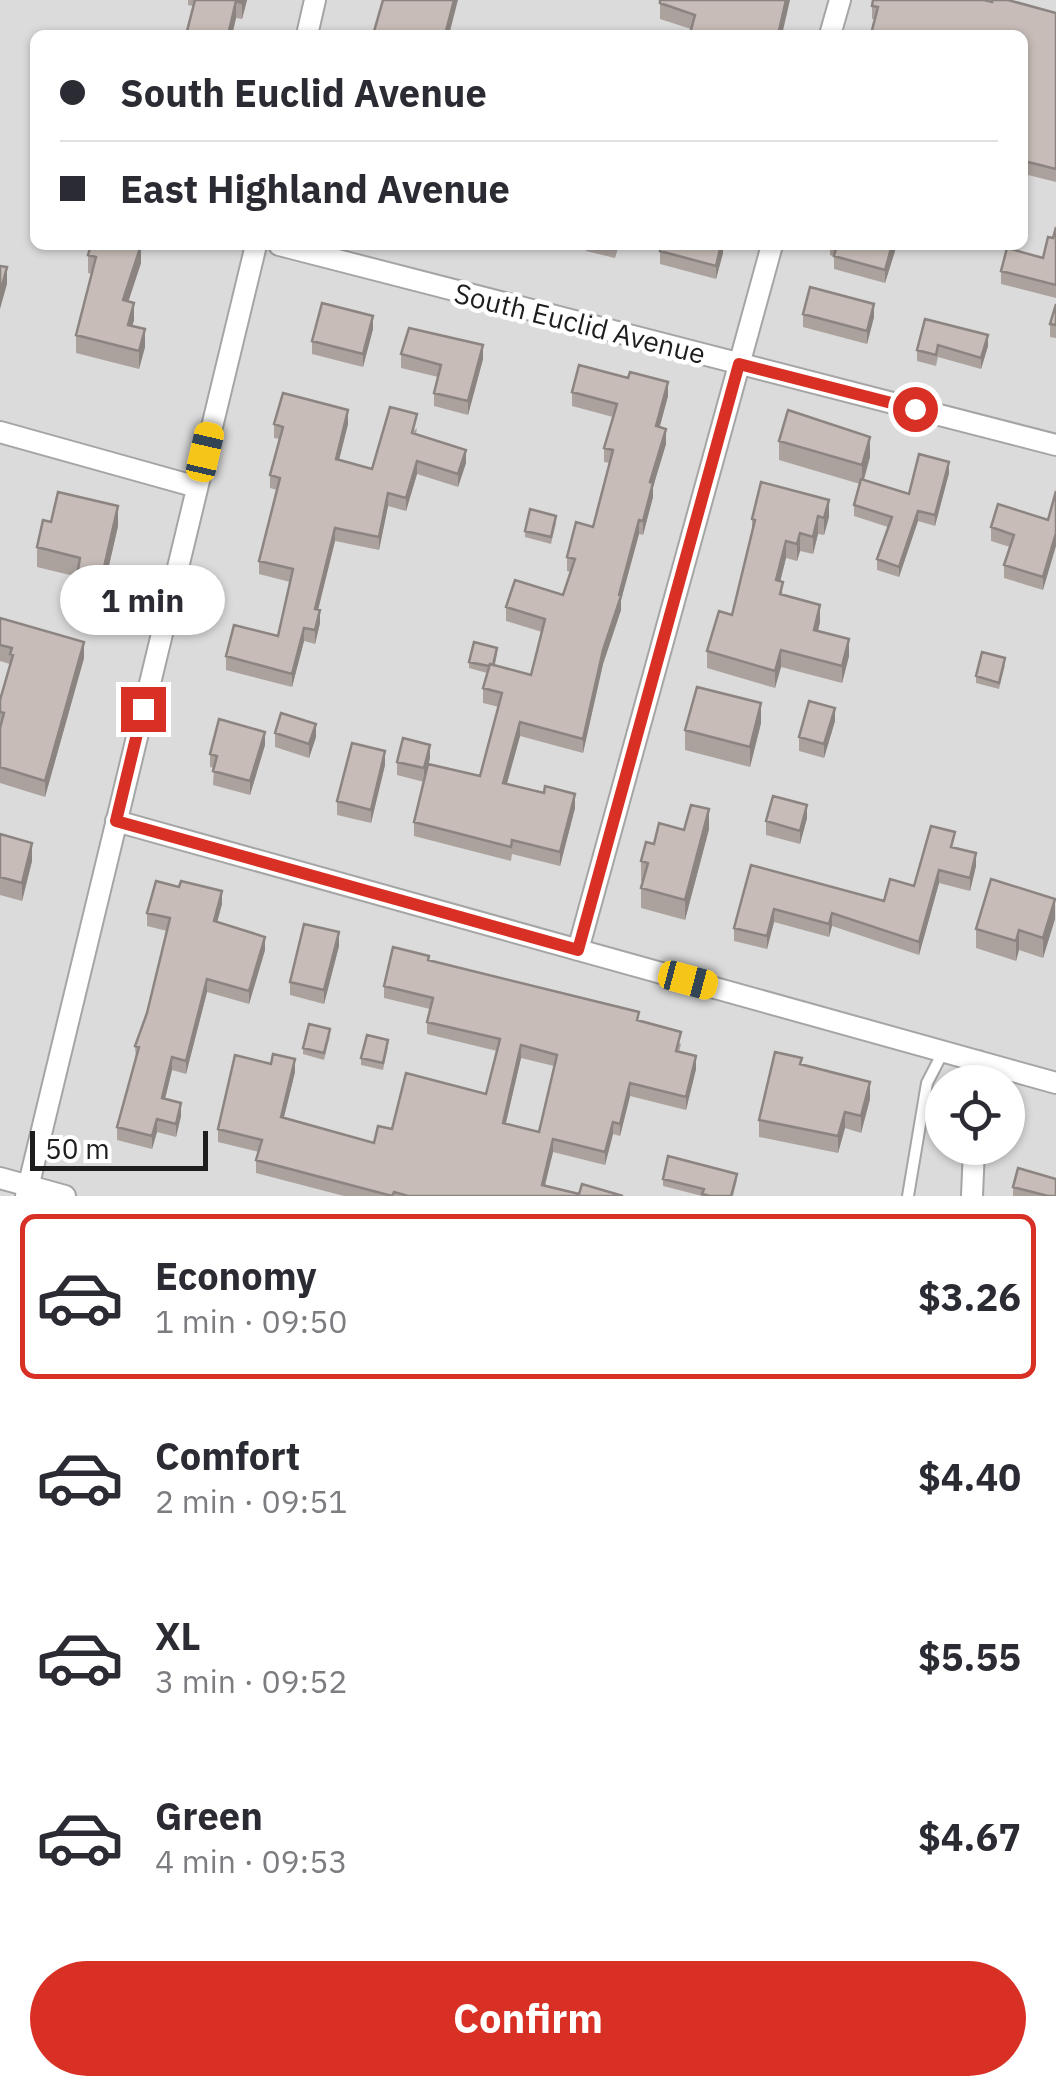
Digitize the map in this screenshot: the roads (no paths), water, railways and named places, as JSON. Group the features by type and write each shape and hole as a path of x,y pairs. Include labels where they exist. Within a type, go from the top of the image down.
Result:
{"street":[{"path":"308,30 315,0"},
{"path":"831,30 840,0"},
{"path":"27,1191 255,250"},
{"name":"South Euclid Avenue","path":"298,250 1056,445"},
{"path":"578,950 771,250"},
{"path":"0,432 197,486"},
{"path":"116,821 943,1052 965,1065"},
{"path":"1025,1079 1056,1083"},
{"path":"972,1196 973,1165"},
{"path":"0,1178 27,1191 65,1196"}],"lane":[{"path":"908,1196 927,1083 943,1052"}]}
